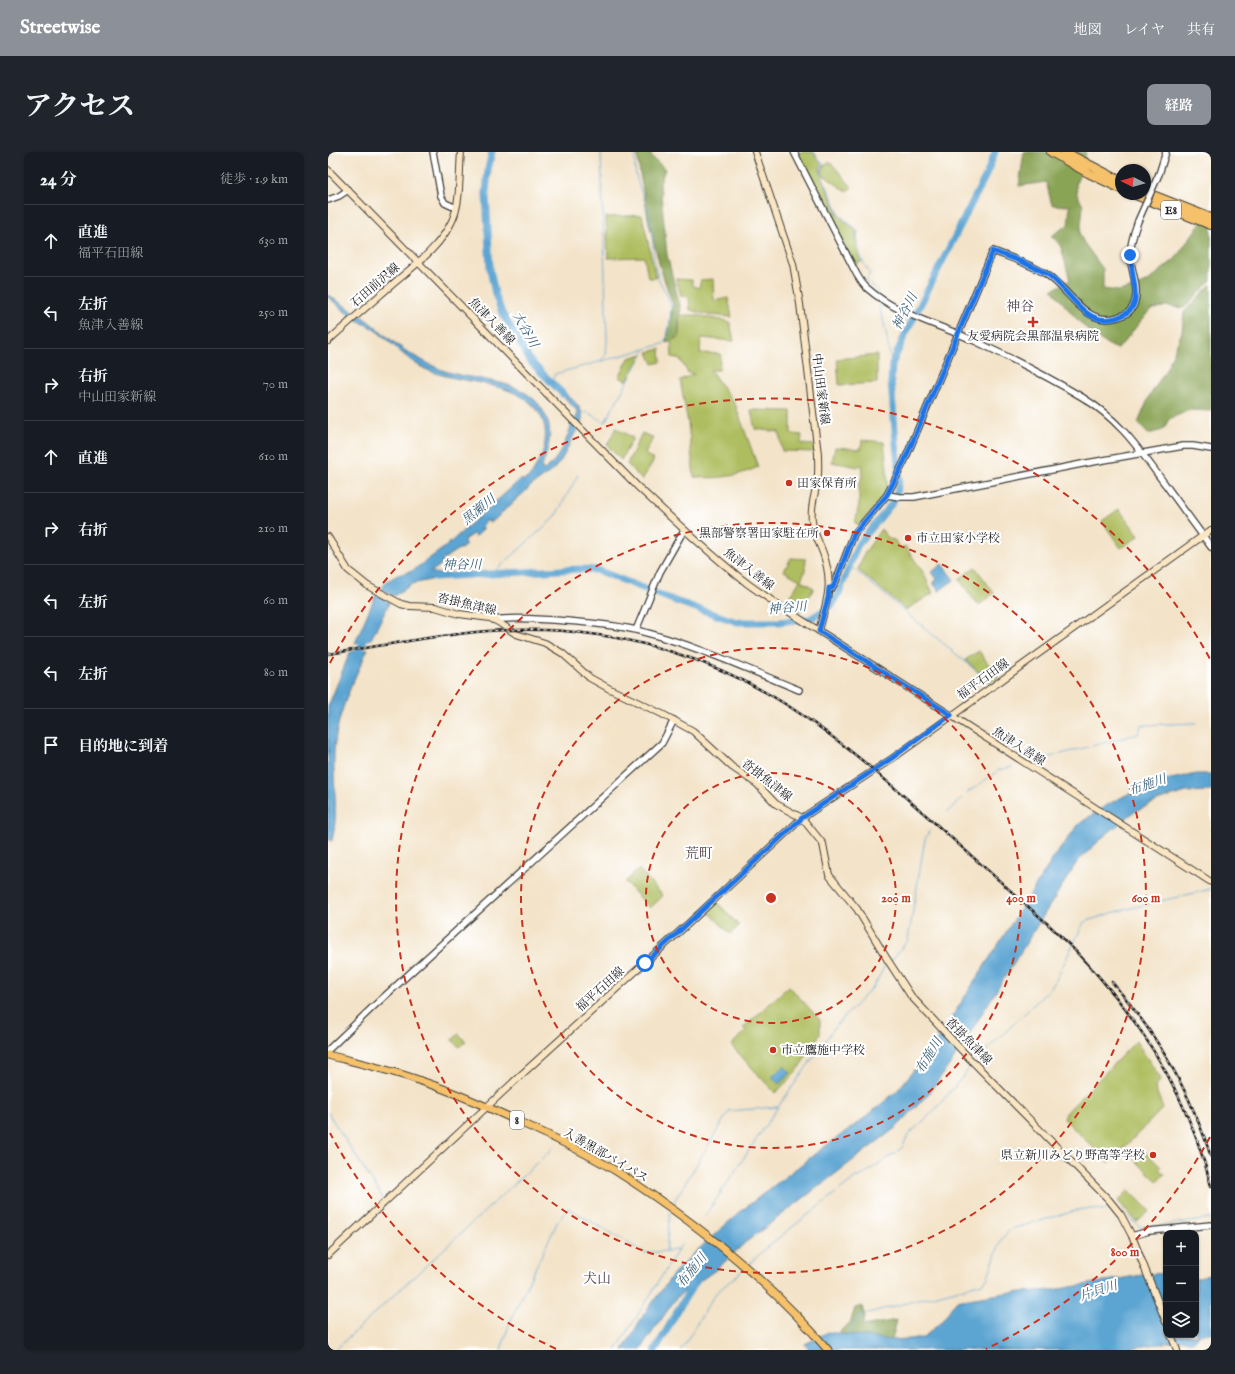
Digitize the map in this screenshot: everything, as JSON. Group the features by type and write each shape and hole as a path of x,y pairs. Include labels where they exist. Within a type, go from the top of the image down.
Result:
{"highway":[{"path":"1052,152 1088,173 1115,186"},
{"path":"1065,152 1115,178"},
{"name":"E8","path":"1151,194 1211,218"},
{"name":"E8","path":"1148,200 1211,225"},
{"name":"入善黒部バイパス","path":"328,1055 420,1080 488,1106 556,1139 615,1171 690,1222 738,1261 776,1295 828,1350"}],"main road":[{"name":"石田前沢線","path":"328,341 419,261 439,242 446,233 453,220 456,208 461,152"},
{"name":"中山田家新線","path":"755,152 794,264 796,278 818,453 819,470 811,511 812,521 828,568 828,598 819,631"},
{"name":"魚津入善線","path":"328,170 419,261 638,486 684,530 748,583 800,620 1211,882"},
{"name":"福平石田線","path":"328,1255 802,818 892,758 1211,530"},
{"name":"沓掛魚津線","path":"328,537 348,570 368,586 396,601 409,606 435,607 459,614 494,620 516,634 544,643 562,653 590,678 610,690 674,720 700,737 732,767 757,784 776,804 802,818 823,844 826,851 828,871 832,880 857,909 884,955 911,996 969,1058 1109,1200 1121,1215 1132,1236 1163,1314"},
{"path":"1172,1338 1177,1350"}],"street":[{"path":"433,152 441,196 445,203 456,208"},
{"path":"794,152 828,221 865,287 884,301 910,314 958,334 1013,360 1082,397 1110,416 1126,432 1143,453 1211,547"},
{"path":"829,588 832,588 836,581 854,534 888,495 890,488 904,462 993,251 1032,266 1048,275 1093,317 1101,319 1113,318 1130,311 1135,302 1136,292 1130,255 1132,236 1159,174 1166,152"},
{"path":"328,200 339,196 348,190"},
{"path":"888,495 914,497 1143,453 1193,446 1211,450"},
{"path":"636,630 660,572 684,530"},
{"path":"494,620 578,622 636,630 666,638 719,657 799,690"},
{"path":"328,1050 374,1006 512,882 662,743 674,720"},
{"path":"1132,1236 1149,1231 1211,1225"}],"green space":[{"path":"637,152 651,152 651,156 665,169 660,183 667,255 681,310 679,315 679,337 666,343 673,305 660,267 649,223"},
{"path":"797,152 814,152 821,164 820,173 839,216 857,232 856,239 861,262 855,265"},
{"path":"1024,152 1086,152 1083,168 1076,183 1077,194 1083,206 1080,235 1103,269 1103,289 1119,291 1148,281 1175,259 1211,208 1211,281 1184,308 1167,306 1150,310 1118,349 1099,339 1074,316 1052,290 1070,280 1060,244 1051,236 1068,225 1070,206 1052,205 1046,182 1019,186"},
{"path":"829,162 852,187 847,192 822,174 824,165"},
{"path":"642,215 656,278 648,278 644,257 608,258 606,217"},
{"path":"676,279 692,280 692,285 699,288 701,280 713,279 714,301 728,298 732,317 708,315 690,310 689,297 681,296"},
{"path":"1211,284 1211,411 1190,410 1169,419 1163,430 1148,434 1138,423 1149,397 1167,368 1182,332 1184,312"},
{"path":"679,315 696,315 730,322 734,341 701,338 700,353 721,354 719,370 710,370 735,404 758,467 742,473 727,476 711,478 694,477 688,423 680,380 694,374 688,373 680,359 672,357 671,340 679,337"},
{"path":"660,349 661,362 653,364 648,352"},
{"path":"643,354 627,381 619,377 629,358"},
{"path":"877,355 877,383 839,385 837,359"},
{"path":"751,410 791,411 791,434 802,435 801,444 814,445 815,452 782,451 779,432 755,429"},
{"path":"616,428 633,438 621,460 607,445"},
{"path":"642,433 653,438 645,454 654,460 642,480 627,464"},
{"path":"862,440 884,442 887,481 885,492 880,501 859,525 855,523 859,504 859,486 862,476 861,464 858,467 832,462 835,447 861,449"},
{"path":"1119,509 1139,536 1121,548 1102,521"},
{"path":"881,529 890,540 893,539 901,548 905,546 925,575 933,593 906,610 858,570 864,554"},
{"path":"791,558 806,559 805,570 801,581 814,588 800,612 786,604 800,580 784,571"},
{"path":"975,567 994,593 981,604 977,604 959,579"},
{"path":"979,651 998,677 991,683 965,660"},
{"path":"639,869 663,896 650,908 625,882"},
{"path":"717,902 739,926 730,934 708,911"},
{"path":"789,986 820,1020 820,1034 795,1074 775,1093 731,1045 746,1031 743,1028"},
{"path":"459,1034 466,1041 459,1047 452,1040"},
{"path":"1136,1041 1161,1079 1155,1088 1163,1108 1109,1163 1064,1119 1066,1113"},
{"path":"1142,1149 1161,1167 1159,1169 1165,1174 1157,1181 1133,1158"},
{"path":"1129,1190 1150,1211 1137,1222 1118,1201"},
{"path":"862,1306 865,1318 862,1326 897,1320 890,1347 828,1343 850,1323 855,1308"}],"water":[{"path":"328,295 364,318 412,355 431,365 455,374 510,386 522,391 533,399 542,409 550,431 549,445 542,467 544,470 553,462 561,451 578,412 551,383 568,395 578,405 581,411 581,423 562,459 553,470 531,486 492,522 489,523 490,521 486,521 480,531 484,529 474,538 475,535 473,534 465,539 464,542 466,545 443,560 442,564 431,572 448,576 412,584 394,596 381,589 387,581 398,575 412,571 445,547 520,480 524,480 530,476 536,467 544,447 544,424 536,409 524,398 509,391 438,374 423,368 405,356 378,332 349,315 328,297"},
{"path":"942,564 954,580 939,591 933,583 937,579 932,572"},
{"path":"376,594 389,602 388,606 371,639 355,643"},
{"path":"368,649 345,702 337,729 334,758 335,820 332,841 328,839 328,707 350,652"},
{"path":"1197,774 1211,774 1211,791 1186,792 1160,800 1134,812 1103,837 1077,862 953,1060 929,1093 898,1126 746,1242 717,1269 677,1297 640,1350 623,1350 644,1314 675,1272 704,1244 741,1211 824,1147 862,1120 897,1091 934,1045 1054,857 1079,824 1105,806 1149,783"},
{"path":"784,1066 791,1073 779,1084 772,1077"},
{"name":"片貝川","path":"1163,1273 1163,1338 1196,1338 1193,1342 1184,1340 1118,1350 809,1350 805,1344 828,1332 891,1340 923,1338 941,1322 956,1301 1006,1293 1053,1290 1142,1275"},
{"path":"1211,1274 1211,1333 1199,1335 1199,1278"}],"waterway":[{"name":"大谷川","path":"492,152 488,169 486,194 490,269 495,294 502,313 531,362 563,394"},
{"path":"600,361 606,355 607,340 601,152"},
{"path":"551,382 555,374 663,344 669,334 671,306 658,278 654,259 650,214 638,183 635,170 635,152"},
{"path":"813,152 823,164 821,173 840,215 858,231 860,253 870,273 866,280 877,290 877,294"},
{"name":"神谷川","path":"435,577 580,569 597,570 678,602 737,622 778,622 810,619 832,605 839,593 857,546 893,502 897,492 899,479 891,382 892,364 905,335 987,173 995,152"},
{"path":"878,299 892,364"},
{"path":"583,413 587,412 605,422 645,350"},
{"path":"492,574 555,517 578,475"},
{"path":"850,566 991,683"},
{"name":"黒瀬川","path":"356,658 367,633"},
{"path":"1034,761 1138,734 1141,725 1196,723"},
{"path":"967,793 999,770 1012,767"},
{"path":"947,812 962,798"},
{"path":"891,961 908,940 925,839 930,830"},
{"path":"976,1060 1048,991 1055,982 1084,922 1115,912 1211,889"},
{"path":"705,1216 778,1107 835,1027 874,986 886,964"},
{"path":"748,1265 767,1247 856,1177 860,1177 902,1148 908,1135 931,1114 972,1064"},
{"path":"672,1205 729,1111 777,1107"},
{"path":"328,1113 383,1198"},
{"path":"335,1350 553,1148"},
{"path":"378,1213 386,1205"},
{"path":"501,1350 518,1304 557,1223 568,1208 645,1253 678,1250"},
{"path":"848,1336 856,1322 864,1314 983,1283 987,1279 1001,1240 1011,1229 1082,1209 1114,1210"},
{"path":"1120,1210 1123,1210 1142,1228 1211,1219"},
{"path":"666,1251 670,1212"},
{"path":"616,1350 681,1245"},
{"path":"681,1350 715,1294 743,1270"},
{"name":"布施川","path":"655,1350 698,1279"}],"railway":[{"path":"328,654 463,633 518,630 577,632 641,643 672,652 703,663 762,690 810,720 884,779 1051,927 1105,983 1129,1013 1169,1078 1186,1112 1200,1148 1211,1186"},
{"path":"1112,982 1143,1022 1170,1065 1193,1110 1211,1157"}],"place":[{"name":"友愛病院会黒部温泉病院","path":"1033,322"},
{"name":"田家保育所","path":"789,483"},
{"name":"黒部警察署田家駐在所","path":"827,533"},
{"name":"市立田家小学校","path":"908,538"},
{"name":"市立鷹施中学校","path":"773,1050"},
{"name":"県立新川みどり野高等学校","path":"1153,1155"}],"district":[{"name":"神谷","path":"1020,306"},
{"name":"荒町","path":"699,853"},
{"name":"犬山","path":"597,1278"}],"route":[{"path":"645,963 802,818 892,758 951,715 819,631 828,598 829,588 832,588 836,581 854,534 887,495 904,462 993,251 1032,266 1048,275 1086,312 1093,317 1101,319 1123,315 1130,311 1135,302 1136,292 1130,255"}]}
